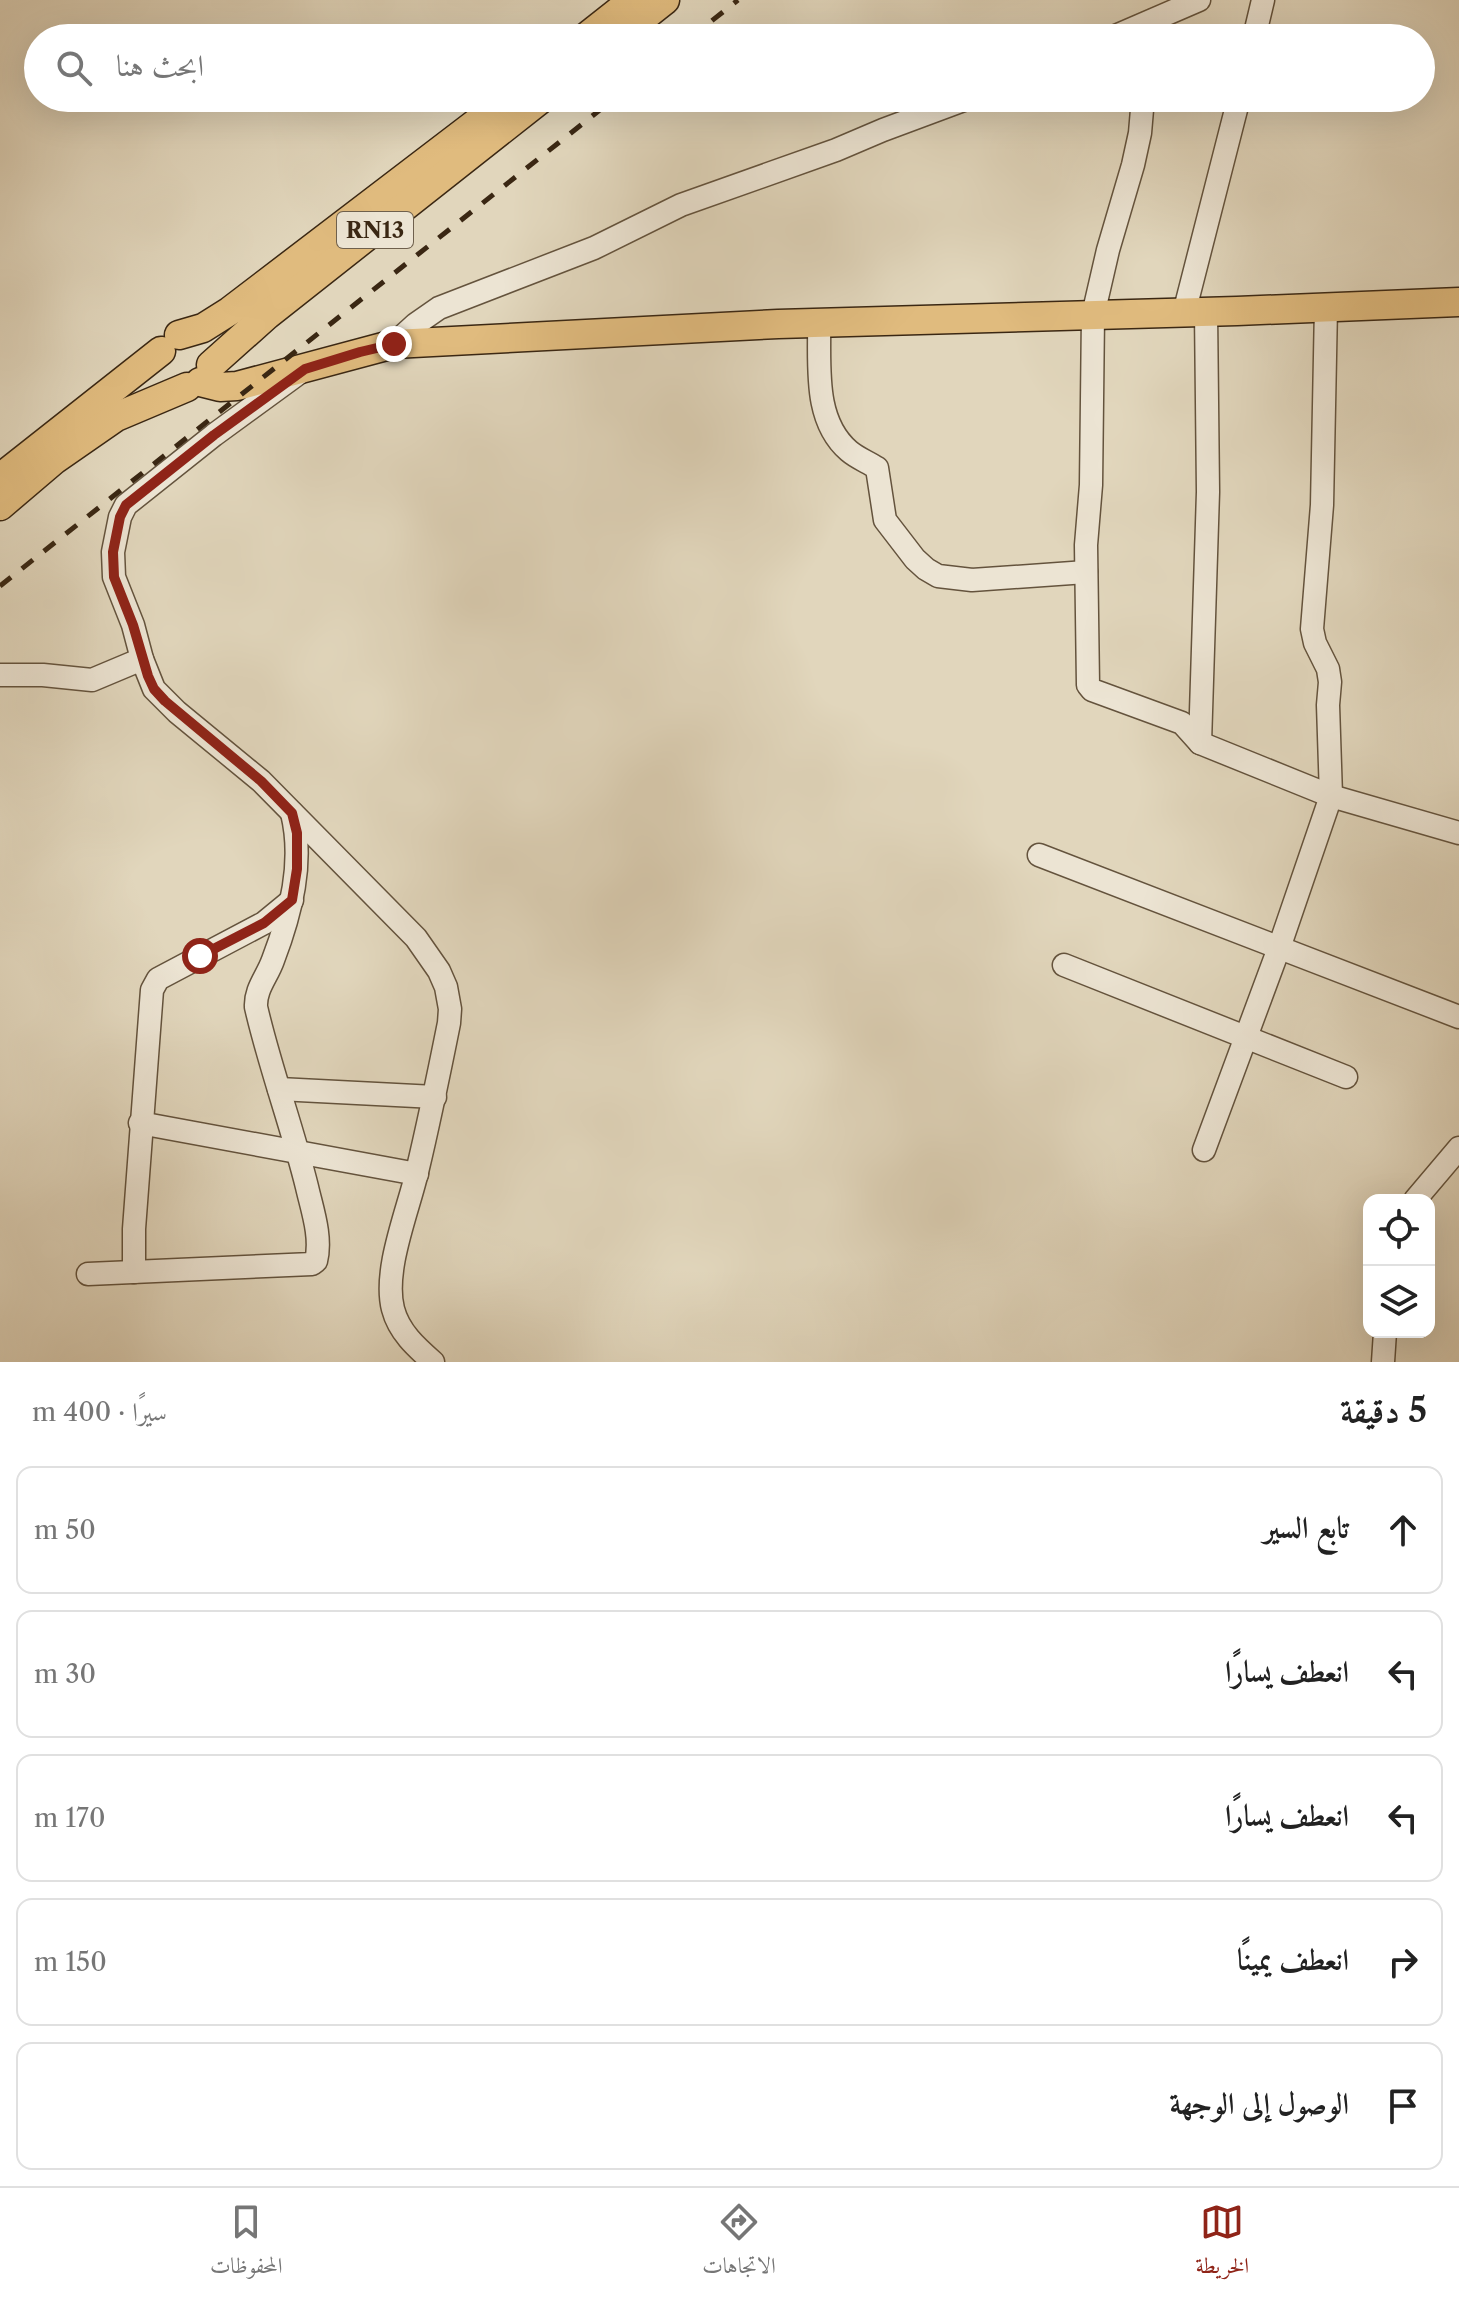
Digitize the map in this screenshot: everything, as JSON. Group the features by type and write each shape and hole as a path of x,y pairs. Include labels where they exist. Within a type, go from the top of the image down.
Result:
{"main road":[{"path":"603,24 633,0"},
{"path":"635,24 665,0"},
{"name":"RN13","path":"0,506 54,460 116,417 199,378 493,112"},
{"name":"RN13","path":"0,478 170,343 230,311 522,112"},
{"path":"199,378 209,348 196,336 170,343 159,360 164,376 178,386 199,378 263,379 394,344 819,323 1459,302"}],"street":[{"path":"1146,24 1199,0"},
{"path":"1257,24 1263,0"},
{"path":"394,344 439,308 594,248 681,205 836,150 931,112"},
{"path":"1142,112 1133,165 1093,315 1091,485 1086,572 1088,685 1092,690 1182,723 1200,743 1331,796 1459,833"},
{"path":"1200,743 1208,492 1195,312 1236,112"},
{"path":"1204,1150 1331,796 1330,682 1312,629 1322,505 1326,307"},
{"path":"819,323 820,387 830,425 849,451 877,468 885,520 926,569 938,576 972,580 1086,572"},
{"path":"305,369 214,435 126,505 120,517 113,552 114,577 154,689 261,781 416,938 446,987 450,1009 435,1097 397,1245 391,1294 398,1324 413,1344 433,1362"},
{"path":"0,675 92,680 142,659"},
{"path":"88,1274 312,1264 316,1261 317,1240 298,1152 255,997 278,947 292,900 298,848 292,813"},
{"path":"1039,855 1459,1017"},
{"path":"134,1272 140,1123 152,990 158,979 264,923 292,900"},
{"path":"1064,965 1346,1077"},
{"path":"279,1089 435,1097"},
{"path":"140,1123 417,1174"},
{"path":"1420,1194 1459,1148"},
{"path":"1383,1362 1385,1338"}],"railway":[{"path":"708,24 738,0"},
{"path":"0,586 597,112"}],"route":[{"path":"200,956 264,923 292,900 297,869 297,833 292,813 261,781 177,712 154,689 114,577 113,552 120,517 126,505 214,435 305,369 394,344"}]}
